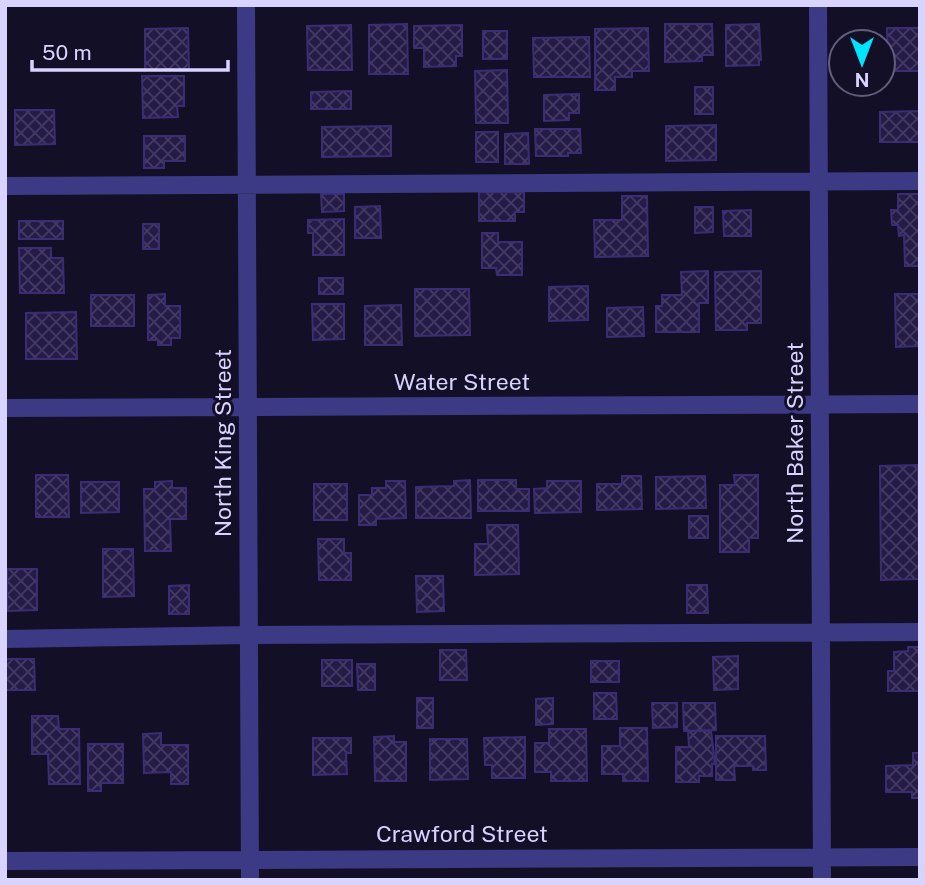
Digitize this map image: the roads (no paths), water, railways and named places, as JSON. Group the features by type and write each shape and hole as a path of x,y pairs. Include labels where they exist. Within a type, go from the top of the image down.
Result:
{"street":[{"name":"North King Street","path":"246,5 250,880"},
{"name":"North Baker Street","path":"818,5 822,880"},
{"path":"5,186 920,181"},
{"name":"Water Street","path":"5,408 920,404"},
{"path":"5,639 249,635 920,632"},
{"name":"Crawford Street","path":"5,861 920,857"}]}
